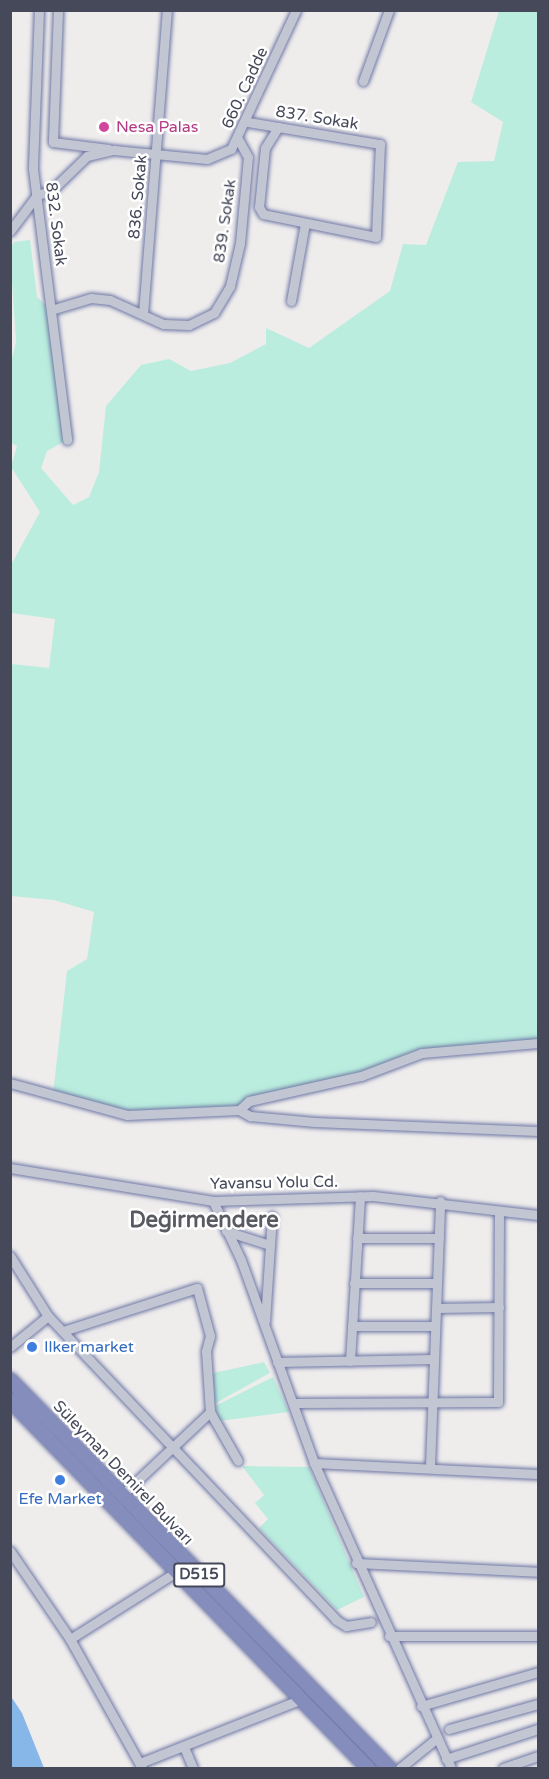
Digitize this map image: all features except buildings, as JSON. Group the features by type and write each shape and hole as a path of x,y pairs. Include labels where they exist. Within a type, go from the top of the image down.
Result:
{"highway":[{"name":"Süleyman Demirel Bulvarı","path":"10,1380 389,1768"},
{"name":"Süleyman Demirel Bulvarı","path":"12,1405 368,1768"}],"street":[{"name":"832. Sokak","path":"39,10 33,143 37,195 67,440"},
{"path":"58,10 53,142 114,150"},
{"name":"836. Sokak","path":"143,314 157,154 166,10"},
{"name":"660. Cadde","path":"37,195 51,191 87,156 114,150 207,159 231,149 248,122 296,10"},
{"path":"363,81 389,10"},
{"name":"837. Sokak","path":"248,122 380,144 376,237 305,222"},
{"path":"278,127 266,148 259,207 263,214 305,222 291,301"},
{"name":"839. Sokak","path":"51,310 91,298 143,314 162,324 189,325 214,313 230,286 248,157 238,139"},
{"path":"10,231 37,195"},
{"path":"240,1110 249,1101 362,1076 422,1053 538,1043"},
{"path":"10,1083 127,1115 240,1110 250,1116 315,1122 538,1131"},
{"name":"Yavansu Yolu Cd.","path":"10,1168 213,1201 360,1196 440,1201 538,1215"},
{"path":"350,1361 360,1196"},
{"path":"213,1201 264,1325 314,1463 356,1563 451,1768"},
{"path":"430,1466 440,1201"},
{"path":"294,1403 498,1402 499,1211"},
{"path":"264,1325 272,1216"},
{"path":"226,1231 270,1245"},
{"path":"357,1238 439,1238"},
{"path":"10,1256 48,1316 336,1620 346,1626 371,1622"},
{"path":"354,1283 437,1283"},
{"path":"63,1331 197,1288 210,1336 206,1351 210,1412 238,1461"},
{"path":"436,1308 499,1307"},
{"path":"10,1347 48,1316"},
{"path":"352,1326 435,1326"},
{"path":"277,1362 434,1359"},
{"path":"123,1494 170,1446 210,1412"},
{"path":"314,1463 430,1466 538,1474"},
{"path":"10,1551 70,1639 141,1766 302,1699"},
{"path":"356,1563 538,1572"},
{"path":"70,1639 176,1572"},
{"path":"389,1636 538,1636"},
{"path":"421,1706 538,1672"},
{"path":"449,1729 538,1704"},
{"path":"446,1759 538,1729"},
{"path":"400,1768 436,1739"},
{"path":"184,1747 193,1768"},
{"path":"504,1768 538,1755"}],"green space":[{"path":"499,11 538,11 538,1043 422,1053 361,1076 249,1101 239,1110 147,1115 53,1094 67,971 87,959 94,912 54,900 11,896 11,664 49,668 55,619 11,613 11,565 40,512 11,467 17,446 10,442 11,362 16,342 10,249 14,242 30,240 37,297 51,310 67,440 47,451 41,468 73,505 89,497 99,472 106,406 141,365 169,359 191,371 230,363 266,344 266,328 309,348 390,291 403,244 426,245 458,162 494,161 503,122 471,102"},
{"path":"264,1362 270,1373 214,1404 209,1374"},
{"path":"273,1377 289,1412 219,1421 215,1406"},
{"path":"242,1466 309,1467 364,1597 337,1610 259,1528 268,1519 255,1503 264,1495"}],"water":[{"path":"10,1695 22,1713 44,1768 11,1768"}],"place":[{"name":"Nesa Palas","path":"104,127"},
{"name":"Ilker market","path":"32,1347"},
{"name":"Efe Market","path":"60,1480"}],"district":[{"name":"Değirmendere","path":"204,1221"}]}
